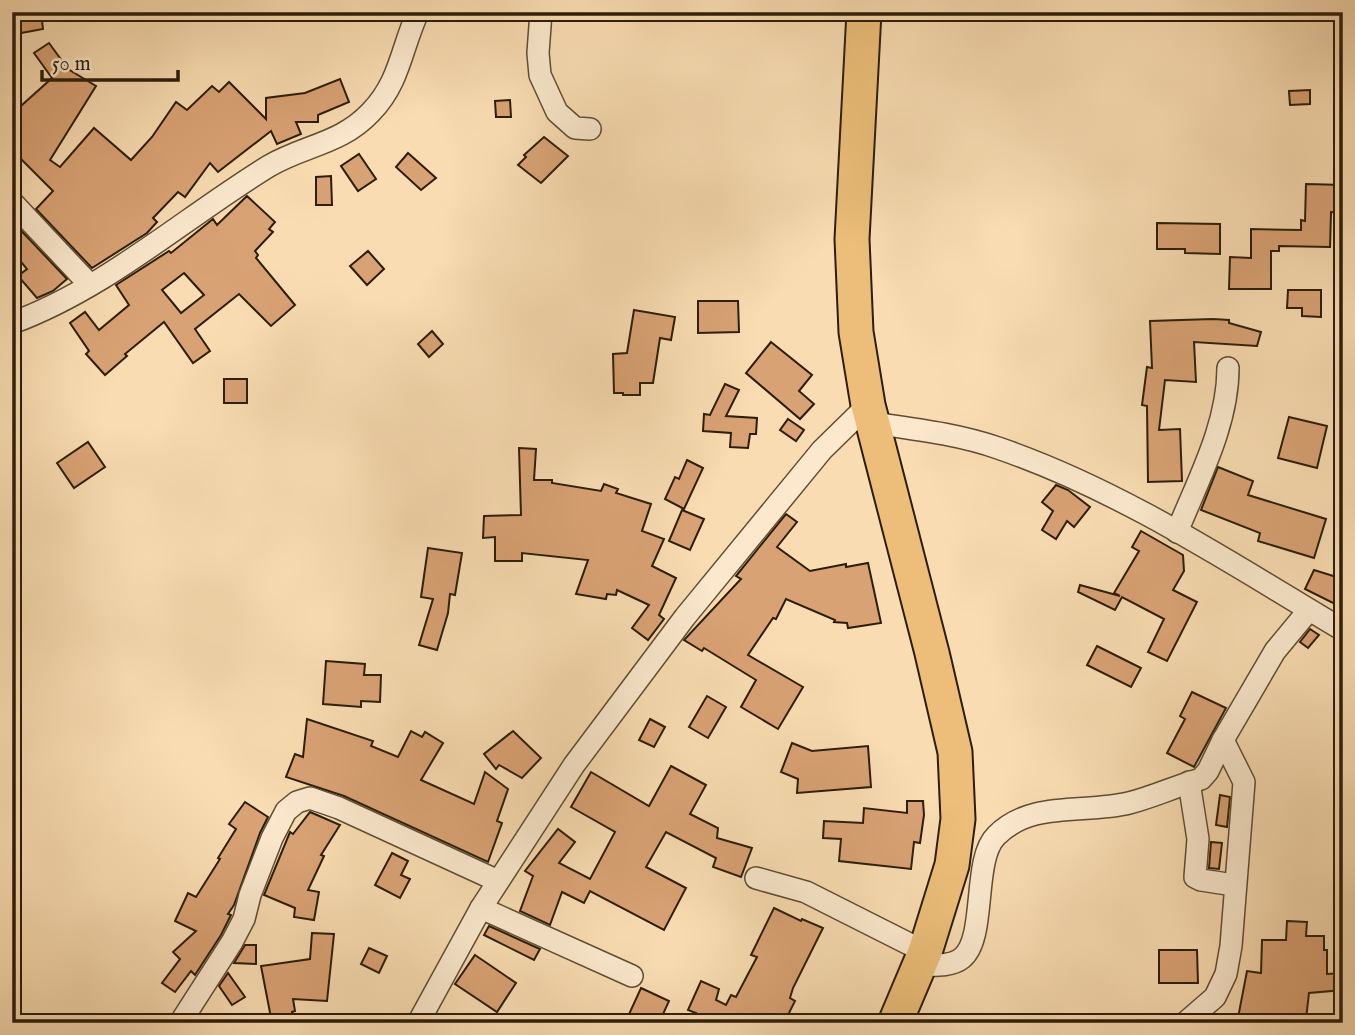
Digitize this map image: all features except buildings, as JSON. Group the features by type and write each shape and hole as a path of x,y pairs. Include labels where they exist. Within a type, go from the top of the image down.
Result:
{"main road":[{"path":"864,12 852,239 856,332 870,414 933,653 955,752 958,819 952,865 923,959 895,1023"}],"street":[{"path":"12,323 43,312 132,261 218,198 273,164 344,135 361,121 390,89 418,12"},
{"path":"541,12 538,53 540,75 557,112 575,128 590,129"},
{"path":"12,202 90,285"},
{"path":"1177,532 1218,428 1228,385 1228,368"},
{"path":"418,1023 481,908 574,765 685,617 822,450 870,414 997,447 1094,487 1177,532 1343,630"},
{"path":"756,878 806,892 923,959 947,964 962,958 971,945 986,858 994,837 1014,822 1055,809 1129,803 1200,779 1208,771 1275,651 1309,610"},
{"path":"1185,1023 1215,997 1226,974 1231,946 1244,782 1223,740"},
{"path":"1188,782 1198,839 1195,877 1234,885"},
{"path":"180,1023 238,931 272,838 286,811 303,798 318,799 498,881"},
{"path":"481,908 632,976"}]}
